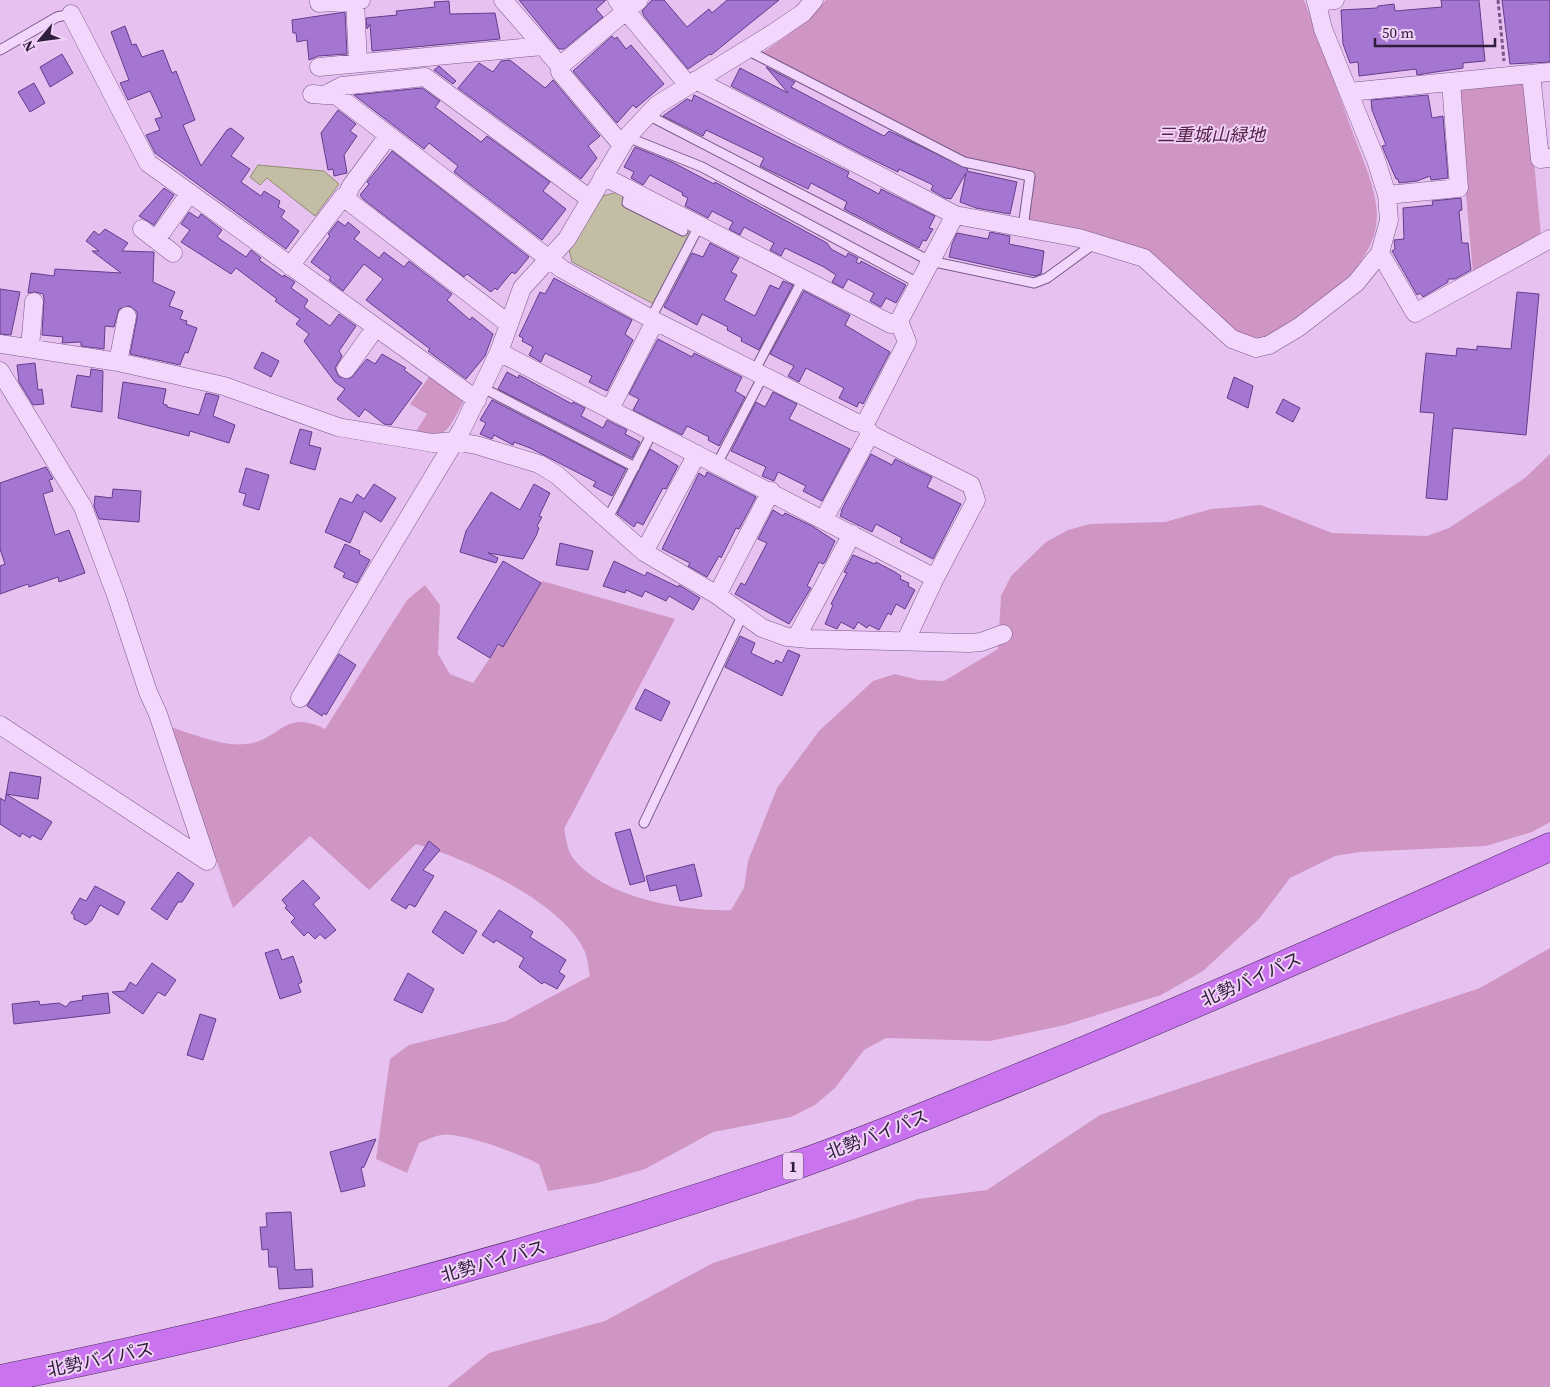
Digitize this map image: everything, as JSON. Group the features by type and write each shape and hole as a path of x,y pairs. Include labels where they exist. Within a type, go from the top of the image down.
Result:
{"highway":[{"name":"北勢バイパス","path":"0,1379 263,1322 400,1287 550,1245 809,1160 1108,1041 1550,847"}],"street":[{"path":"319,0 319,3 361,0"},
{"path":"355,0 358,63"},
{"path":"504,0 560,66 560,72 624,141"},
{"path":"300,698 480,394 499,352 522,288 567,238 624,141 646,114 803,13 814,0"},
{"path":"560,66 627,4 692,83 955,215 1023,227 1095,243 1144,258 1232,339 1256,348 1269,346 1319,313 1356,283 1380,253 1388,220 1387,195 1349,92 1323,29 1316,1 1335,0"},
{"path":"71,14 136,135 148,163 376,327 480,394"},
{"path":"319,67 543,46"},
{"path":"1349,92 1550,72"},
{"path":"1531,74 1540,159 1550,158"},
{"path":"590,199 425,77 342,86 318,94 336,95 562,269 653,319 760,372 971,485 976,500 935,578 906,640"},
{"path":"1387,195 1459,188 1451,82"},
{"path":"345,199 351,186 388,136"},
{"path":"603,176 630,190 691,228 803,279 891,324 899,321 955,215"},
{"path":"156,240 190,193"},
{"path":"290,266 342,197 509,324"},
{"path":"142,229 173,253"},
{"path":"1380,253 1415,313 1550,239"},
{"path":"30,347 34,302"},
{"path":"118,362 127,316"},
{"path":"610,409 653,319"},
{"path":"824,519 907,342 899,321"},
{"path":"346,369 376,327"},
{"path":"0,344 30,347 118,362 224,386 338,427 433,442 453,441 504,452 539,464 557,475 644,552 716,595 762,628 796,638 969,643 981,642 1003,634"},
{"path":"499,352 935,578"},
{"path":"0,371 83,507 116,595 148,692 158,714 207,861 0,725"},
{"path":"644,552 697,454"},
{"path":"716,595 771,492"},
{"path":"796,638 852,534"}],"lane":[{"path":"0,50 57,17 71,14"},
{"path":"747,50 964,162 1030,176 1023,227"},
{"path":"646,114 930,261 1034,283 1047,278 1095,243"},
{"path":"624,141 702,167 918,283"},
{"path":"653,319 691,228"},
{"path":"717,464 803,279"},
{"path":"480,394 635,467"},
{"path":"607,520 653,431"},
{"path":"644,823 743,614"}],"path":[{"path":"1498,0 1506,76"}],"green space":[{"name":"三重城山緑地","path":"826,0 1304,0 1372,185 1376,204 1376,227 1369,248 1356,268 1340,286 1300,317 1261,340 1239,334 1162,262 1148,252 1027,220 1034,173 964,158 761,53 796,29"},
{"path":"1520,81 1527,87 1541,236 1473,273 1457,94 1462,88"},
{"path":"431,374 459,395 463,403 446,430 435,435 426,435 415,433 427,414 410,404"},
{"path":"1550,454 1550,822 1532,832 1486,846 1359,852 1335,856 1290,878 1259,919 1203,971 1161,995 1065,1025 990,1041 886,1038 864,1050 835,1088 815,1105 791,1117 713,1132 645,1169 597,1183 548,1191 539,1164 476,1140 451,1135 436,1136 419,1143 407,1173 376,1159 390,1059 409,1045 506,1021 590,976 585,953 572,932 555,915 510,884 460,860 416,844 369,890 310,836 233,908 170,727 227,744 246,744 258,741 291,723 311,723 325,729 407,600 425,585 440,605 438,654 450,674 473,683 542,581 675,619 564,829 571,855 584,870 601,882 644,899 667,905 731,910 744,888 748,861 777,788 819,731 873,681 895,674 919,680 944,681 998,649 1001,596 1011,576 1046,542 1068,530 1090,524 1165,522 1211,509 1261,505 1332,533 1427,536 1449,528 1525,478"},
{"path":"1550,948 1550,1387 447,1387 489,1353 605,1321 713,1263 918,1199 987,1190 1100,1115 1480,988"}],"shaded area":[{"path":"258,165 324,171 339,184 315,216 267,178 260,185 250,177"},
{"path":"618,192 693,230 654,304 572,262 569,249 603,196"}],"building":[{"path":"519,0 606,0 596,9 603,17 564,49 559,49"},
{"path":"652,0 664,0 687,27 709,9 712,13 727,0 779,0 711,55 688,69 644,16 642,11"},
{"path":"1441,0 1479,0 1485,61 1463,63 1463,68 1417,75 1416,69 1359,76 1358,62 1350,63 1343,44 1341,10 1377,8 1378,6 1394,4 1395,11 1442,7"},
{"path":"1502,0 1550,0 1550,62 1510,64"},
{"path":"449,1 450,14 495,13 500,39 372,51 370,24 367,29 366,18 397,15 396,11 435,7 434,2"},
{"path":"345,12 347,54 318,56 309,60 307,40 297,42 296,33 293,33 292,20"},
{"path":"125,26 132,45 136,44 142,57 163,50 172,73 176,71 195,120 183,125 201,166 227,130 231,128 244,138 231,156 250,169 241,182 261,196 264,191 280,201 278,207 285,211 281,217 299,231 286,249 155,153 146,135 160,130 155,119 162,117 150,91 128,100 120,83 129,80 111,32"},
{"path":"612,36 614,39 617,37 626,49 631,45 664,84 636,108 633,105 617,123 573,71"},
{"path":"62,54 73,73 50,87 40,67"},
{"path":"510,60 545,88 553,80 600,136 588,146 597,158 581,179 458,88 479,63 493,72 501,61"},
{"path":"439,66 456,81 453,84 434,70"},
{"path":"766,67 795,82 791,87 884,136 889,131 968,169 967,171 1017,182 1010,214 976,208 960,202 966,173 951,199 945,198 931,190 933,186 931,184 899,169 898,172 863,155 731,86 740,68 788,93"},
{"path":"34,83 45,103 30,112 18,92"},
{"path":"422,88 440,101 435,107 481,142 487,136 550,182 543,191 566,209 542,240 454,172 458,166 429,143 424,149 354,95"},
{"path":"694,95 849,172 847,177 879,194 881,189 935,216 929,228 933,229 926,241 923,240 919,248 844,209 847,202 811,183 808,189 760,166 764,158 706,130 703,136 663,116 687,99 692,101"},
{"path":"1428,95 1432,118 1443,116 1448,178 1431,180 1430,176 1417,181 1399,183 1382,146 1386,145 1372,110 1371,100"},
{"path":"338,110 356,124 350,131 357,136 344,155 347,173 334,176 333,169 328,170 321,133"},
{"path":"635,147 672,162 714,184 715,182 827,243 831,249 846,257 848,253 858,258 856,262 860,264 861,261 906,285 896,303 886,298 881,307 870,301 874,293 848,279 843,288 832,282 836,275 824,267 785,248 781,256 770,250 774,243 744,227 740,235 729,229 733,222 712,211 708,218 685,206 688,198 682,195 683,193 650,175 643,185 631,178 634,172 624,167"},
{"path":"392,151 529,257 515,274 512,272 497,290 495,288 491,292 467,274 464,277 363,199 360,195 369,184 367,182"},
{"path":"164,188 174,195 154,225 139,216"},
{"path":"1461,198 1462,210 1459,211 1462,243 1468,243 1471,270 1455,279 1448,279 1448,282 1423,297 1420,293 1417,295 1392,251 1395,249 1394,240 1404,239 1403,208 1433,205 1432,201"},
{"path":"189,212 198,218 201,214 222,230 217,237 246,257 251,250 261,258 259,260 283,277 284,275 295,282 291,288 308,300 304,307 330,326 339,314 356,326 339,351 342,356 335,368 339,377 351,378 367,359 375,364 382,354 406,368 404,370 422,383 391,425 384,424 365,409 359,417 337,399 345,389 335,382 304,341 309,334 296,324 300,319 275,301 277,299 236,268 231,274 181,242 190,230 181,224"},
{"path":"338,221 345,226 348,222 360,232 354,239 379,258 384,252 404,267 409,261 452,294 447,300 470,320 472,317 493,334 485,356 466,379 428,351 430,349 366,300 383,279 364,264 343,291 329,280 331,277 311,262 330,236 328,234"},
{"path":"105,229 128,243 122,251 154,252 153,282 175,292 169,306 183,311 180,319 187,321 186,324 197,328 188,353 185,352 180,365 130,354 137,312 130,306 119,309 114,327 105,326 104,349 81,346 81,342 62,343 63,337 42,335 44,298 43,294 28,293 31,273 54,276 55,269 121,273 92,251 99,251 86,241 94,231 99,235"},
{"path":"990,232 1010,236 1009,244 1044,251 1041,274 1035,276 949,257 957,233 988,239"},
{"path":"710,243 739,258 731,272 737,275 724,300 755,316 770,285 779,289 783,281 793,285 759,350 741,341 742,338 727,330 728,327 702,314 697,325 664,307 692,253 703,257"},
{"path":"554,278 632,320 625,334 633,340 607,391 589,382 592,376 545,353 541,362 529,355 533,347 522,341 523,338 519,336 540,292 545,294"},
{"path":"0,289 20,292 11,335 0,334"},
{"path":"804,291 850,315 845,325 890,352 863,404 859,402 857,407 839,398 844,388 806,368 799,382 788,376 794,366 770,354"},
{"path":"1517,292 1539,294 1526,435 1453,428 1447,500 1426,498 1434,413 1420,412 1426,353 1456,356 1457,348 1477,350 1477,346 1511,349"},
{"path":"658,339 692,357 694,353 742,377 735,391 745,397 719,446 708,440 709,437 687,426 682,435 633,410 639,399 629,394"},
{"path":"262,352 279,361 271,377 254,368"},
{"path":"35,363 38,390 42,389 44,404 33,405 19,382 17,365"},
{"path":"91,369 103,371 102,412 71,407 77,375 90,377"},
{"path":"507,372 518,378 519,375 572,404 573,402 585,408 581,416 603,428 607,420 627,430 625,434 640,442 632,458 498,389"},
{"path":"1234,377 1253,386 1248,408 1227,398"},
{"path":"123,382 166,389 163,404 167,405 167,407 199,415 206,393 219,396 213,416 235,425 229,443 190,431 189,436 118,418"},
{"path":"773,392 797,404 789,419 850,449 822,501 803,491 806,486 778,472 774,481 762,476 766,467 731,451 756,402 765,407"},
{"path":"1283,399 1300,408 1293,422 1276,413"},
{"path":"492,400 626,469 612,496 593,486 596,482 530,448 514,442 513,445 494,435 492,439 480,434 486,423 480,420"},
{"path":"300,429 312,432 309,445 321,448 315,470 290,463"},
{"path":"650,449 678,466 666,489 663,488 643,525 637,522 634,527 617,514"},
{"path":"871,454 892,465 895,459 932,477 927,487 961,504 933,559 900,542 902,538 876,524 872,532 840,516"},
{"path":"46,467 53,479 49,480 53,491 43,494 55,535 69,530 85,573 59,582 58,577 29,587 28,584 0,594 0,566 5,564 0,549 0,483"},
{"path":"246,468 269,475 259,510 243,505 246,494 239,492"},
{"path":"707,472 756,497 739,529 736,528 721,558 719,556 707,577 688,566 690,563 662,549 699,473 705,477"},
{"path":"374,484 396,498 381,522 364,511 350,543 325,532 340,498 352,503 357,494 364,499"},
{"path":"534,484 550,493 539,516 542,517 537,526 539,528 536,536 523,559 488,553 498,558 496,563 460,552 466,531 491,492 520,510"},
{"path":"113,489 141,491 139,522 99,519 94,506 95,496 112,498"},
{"path":"773,510 783,516 785,513 812,526 835,541 825,562 823,564 819,562 807,586 811,588 789,624 735,594 741,583 745,585 767,543 758,539"},
{"path":"560,543 593,551 588,570 556,565"},
{"path":"345,544 360,551 359,554 370,560 357,583 343,577 345,573 334,567"},
{"path":"853,555 875,564 876,562 895,572 901,576 900,579 909,583 908,586 915,590 905,609 896,604 891,615 888,613 879,630 869,625 867,628 858,622 854,629 841,622 837,629 825,624 833,605 831,604 847,573 844,572"},
{"path":"503,561 541,583 503,647 498,644 490,658 457,638"},
{"path":"614,561 645,576 647,572 678,587 679,585 700,598 693,610 669,596 666,601 645,591 642,597 626,590 625,593 603,586"},
{"path":"740,636 755,643 751,653 774,664 776,660 782,663 788,650 800,655 782,696 725,667"},
{"path":"339,654 356,665 326,715 324,713 322,716 307,706"},
{"path":"645,689 670,702 661,721 635,709"},
{"path":"10,772 41,777 38,799 6,794"},
{"path":"6,794 52,822 41,840 32,835 30,838 22,833 20,837 0,824 0,798 5,801"},
{"path":"630,829 645,881 630,885 615,833"},
{"path":"429,841 440,850 423,870 434,876 415,907 409,904 406,909 391,900"},
{"path":"694,864 702,896 680,901 676,885 650,891 646,876"},
{"path":"178,872 194,884 182,902 178,902 167,920 151,909"},
{"path":"303,880 320,898 313,904 336,930 325,939 320,934 315,939 308,932 304,936 291,922 295,918 285,908 287,906 282,900"},
{"path":"95,886 125,902 118,915 100,905 92,920 86,925 74,919 74,915 71,913 80,898 86,901"},
{"path":"499,910 533,932 530,937 566,960 559,972 565,976 557,989 544,982 542,984 519,967 524,958 496,940 494,943 482,935"},
{"path":"445,911 477,931 463,954 432,932"},
{"path":"278,949 282,960 293,956 302,982 298,984 301,992 280,999 265,953"},
{"path":"152,963 176,980 165,996 158,992 143,1014 112,992 125,991 130,982 136,986"},
{"path":"408,973 434,989 422,1013 394,1000"},
{"path":"108,993 110,1013 14,1024 12,1004 39,1001 40,1005 59,1003 66,1007 70,1002 83,1000 82,996"},
{"path":"200,1014 216,1019 203,1060 187,1055"},
{"path":"376,1139 364,1167 361,1168 365,1186 341,1192 330,1152"},
{"path":"291,1212 295,1270 312,1269 313,1287 279,1289 277,1267 269,1267 268,1249 262,1250 260,1227 267,1227 266,1213"}]}
